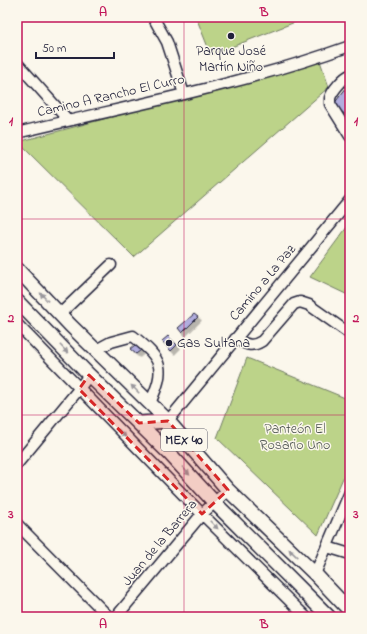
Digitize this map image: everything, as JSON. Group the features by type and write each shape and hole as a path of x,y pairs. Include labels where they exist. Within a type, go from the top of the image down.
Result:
{"main road":[{"name":"MEX 40","path":"17,269 60,314 168,421 228,490 315,574 350,611"},
{"name":"MEX 40","path":"17,301 89,375 140,423 214,502 329,617"},
{"path":"140,423 168,421 170,454"}],"street":[{"path":"154,17 167,42 184,94"},
{"name":"Camino A Rancho El Curro","path":"17,133 184,94 313,60 350,46"},
{"path":"17,64 68,120"},
{"path":"350,75 346,76 330,98 330,104 350,136"},
{"name":"Camino a La Paz","path":"168,421 350,200"},
{"path":"60,314 111,265"},
{"path":"235,339 247,345 256,346 294,304 300,302 309,305 350,334"},
{"path":"17,324 202,514 306,617"},
{"path":"96,350 111,342 133,336 149,348 157,358 160,371 156,390 150,403"},
{"path":"17,464 89,375"},
{"name":"Juan de la Barrera","path":"116,617 202,514 228,490"},
{"path":"315,574 350,492"},
{"path":"17,524 109,617"},
{"path":"327,547 350,554"}],"highlighted area":[{"path":"89,375 139,423 168,421 228,490 202,514 79,389"}],"green space":[{"name":"Parque José Martín Niño","path":"196,17 308,17 211,55"},
{"path":"320,61 329,87 134,257 18,142"},
{"path":"350,223 350,296 310,277"},
{"name":"Panteón El Rosario Uno","path":"247,358 350,400 350,462 318,535 217,438"}],"building":[{"path":"350,83 350,118 333,105"},
{"path":"194,314 198,317 182,333 178,328"},
{"name":"Gas Sultana","path":"168,336 177,345 171,351 162,341"},
{"path":"135,345 141,350 136,354 130,349"}],"place":[{"name":"Parque José Martín Niño","path":"231,36"},
{"name":"Gas Sultana","path":"169,343"}]}
